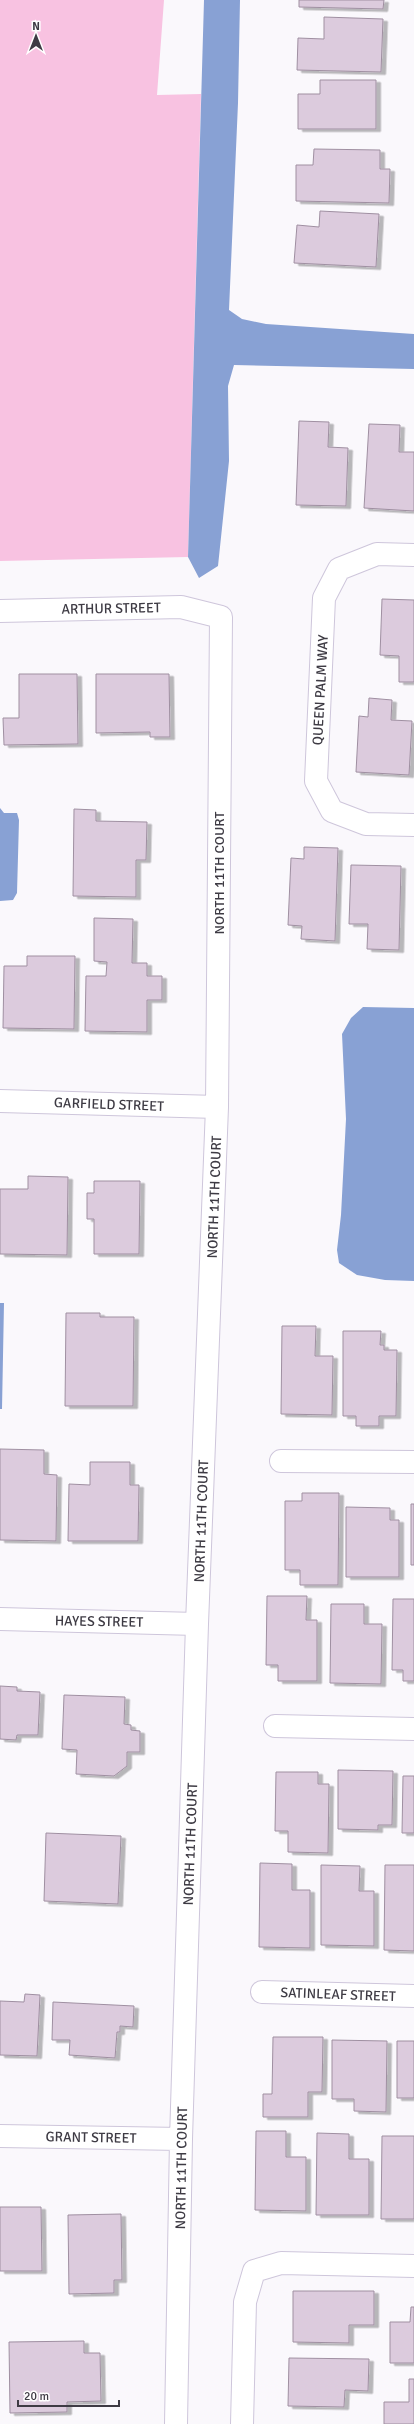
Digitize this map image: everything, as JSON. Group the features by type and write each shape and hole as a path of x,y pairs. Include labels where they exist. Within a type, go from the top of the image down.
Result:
{"street":[{"name":"QUEEN PALM WAY","path":"414,555 377,554 339,569 324,598 316,781 332,811 366,824 414,825"},
{"name":"ARTHUR STREET","path":"0,611 181,607 221,617"},
{"name":"NORTH 11TH COURT","path":"176,2424 181,2139 197,1624 217,1107 221,617"},
{"name":"GARFIELD STREET","path":"0,1101 217,1107"},
{"path":"281,1461 414,1462"},
{"name":"HAYES STREET","path":"0,1619 197,1624"},
{"path":"275,1726 414,1729"},
{"name":"SATINLEAF STREET","path":"262,1992 414,1996"},
{"name":"GRANT STREET","path":"0,2136 181,2139"},
{"path":"242,2424 245,2302 254,2271 281,2263 414,2266"}],"shaded area":[{"path":"0,0 164,0 157,95 201,94 188,557 0,561"}],"water":[{"path":"204,0 240,0 238,103 229,310 242,319 266,324 414,334 414,369 234,365 228,386 229,461 218,566 199,578 188,557"},
{"path":"0,808 4,813 17,813 19,820 17,893 13,900 0,901"},
{"path":"363,1007 414,1008 414,1281 385,1280 357,1275 339,1263 337,1250 341,1215 346,1119 342,1034 351,1018"},
{"path":"0,1303 4,1303 2,1409 0,1409"}],"building":[{"path":"299,0 384,0 383,9 299,7"},
{"path":"324,17 383,19 381,72 297,70 298,38 324,39"},
{"path":"320,80 376,80 376,129 298,129 298,94 320,94"},
{"path":"314,149 380,150 380,169 390,169 389,203 296,201 296,165 313,165"},
{"path":"320,211 379,214 376,267 294,263 297,225 319,227"},
{"path":"299,421 329,422 328,447 348,448 346,506 296,505"},
{"path":"369,424 400,425 399,452 414,452 414,511 364,508"},
{"path":"382,599 414,600 414,682 399,682 399,656 380,655"},
{"path":"19,674 77,674 78,744 4,745 3,718 19,718"},
{"path":"96,674 169,674 170,737 150,737 150,732 96,733"},
{"path":"369,698 392,700 391,720 412,721 409,775 356,772 359,716 368,717"},
{"path":"74,809 96,810 96,821 147,822 146,860 136,860 136,897 73,896"},
{"path":"304,847 338,848 335,941 301,939 302,926 288,925 291,858 304,859"},
{"path":"351,865 401,866 399,950 367,949 368,924 349,924"},
{"path":"94,918 133,919 132,963 147,963 147,976 162,976 162,1000 147,1000 147,1032 85,1031 86,976 106,976 107,962 94,961"},
{"path":"27,956 75,956 74,1029 3,1028 4,966 27,966"},
{"path":"28,1176 68,1177 67,1255 0,1254 0,1189 28,1189"},
{"path":"94,1181 140,1181 139,1254 94,1254 94,1219 87,1219 87,1193 94,1193"},
{"path":"66,1313 100,1313 100,1317 134,1317 133,1406 65,1406"},
{"path":"282,1326 316,1326 315,1356 333,1356 332,1415 281,1414"},
{"path":"343,1331 381,1331 380,1345 384,1345 384,1350 397,1350 396,1416 379,1416 379,1426 356,1426 356,1416 343,1416"},
{"path":"0,1449 44,1450 44,1474 57,1475 56,1541 0,1540"},
{"path":"90,1462 130,1462 130,1485 139,1485 138,1541 68,1541 69,1484 90,1485"},
{"path":"302,1493 339,1493 338,1585 300,1585 300,1570 285,1570 285,1501 302,1501"},
{"path":"411,1504 414,1504 414,1565 411,1565"},
{"path":"346,1507 390,1508 390,1520 399,1520 399,1577 346,1577"},
{"path":"267,1596 307,1596 306,1620 317,1620 317,1681 278,1681 278,1665 266,1665"},
{"path":"393,1599 414,1599 414,1681 403,1681 403,1670 392,1670"},
{"path":"331,1604 364,1604 364,1624 382,1624 381,1684 330,1683"},
{"path":"0,1686 17,1687 17,1691 40,1692 38,1735 17,1735 16,1740 0,1739"},
{"path":"64,1695 125,1697 124,1724 131,1725 131,1730 140,1731 140,1752 127,1752 127,1766 114,1776 76,1774 77,1750 62,1749"},
{"path":"338,1770 393,1771 392,1825 378,1825 378,1830 338,1829"},
{"path":"276,1772 318,1772 318,1784 329,1784 328,1853 288,1852 288,1831 275,1831"},
{"path":"403,1776 414,1776 414,1833 402,1833"},
{"path":"46,1833 121,1836 118,1904 44,1901"},
{"path":"260,1863 292,1864 292,1890 310,1890 310,1948 259,1947"},
{"path":"321,1865 360,1866 359,1891 374,1891 374,1946 321,1945"},
{"path":"385,1865 414,1865 414,1951 384,1950"},
{"path":"25,1994 40,1995 37,2056 0,2055 0,2001 24,2002"},
{"path":"53,2002 134,2006 133,2027 120,2026 120,2032 117,2032 115,2058 69,2055 70,2040 52,2040"},
{"path":"273,2037 323,2037 322,2092 308,2092 308,2117 263,2117 263,2094 272,2094"},
{"path":"332,2040 387,2041 386,2112 354,2111 354,2099 332,2099"},
{"path":"397,2041 414,2041 414,2098 397,2098"},
{"path":"256,2131 286,2131 286,2157 306,2157 306,2211 255,2210"},
{"path":"317,2133 349,2134 349,2159 369,2159 369,2215 316,2215"},
{"path":"382,2136 414,2136 414,2219 381,2219"},
{"path":"0,2207 41,2207 42,2271 0,2271"},
{"path":"121,2214 122,2280 114,2280 114,2293 69,2294 68,2215"},
{"path":"293,2291 374,2291 374,2325 349,2325 349,2343 293,2342"},
{"path":"411,2307 414,2307 414,2363 390,2363 390,2322 410,2322"},
{"path":"84,2341 84,2353 100,2353 101,2401 67,2402 67,2412 10,2413 9,2342"},
{"path":"289,2358 369,2359 368,2391 345,2390 344,2407 288,2406"},
{"path":"409,2379 414,2379 414,2424 384,2424 384,2402 409,2402"}]}
